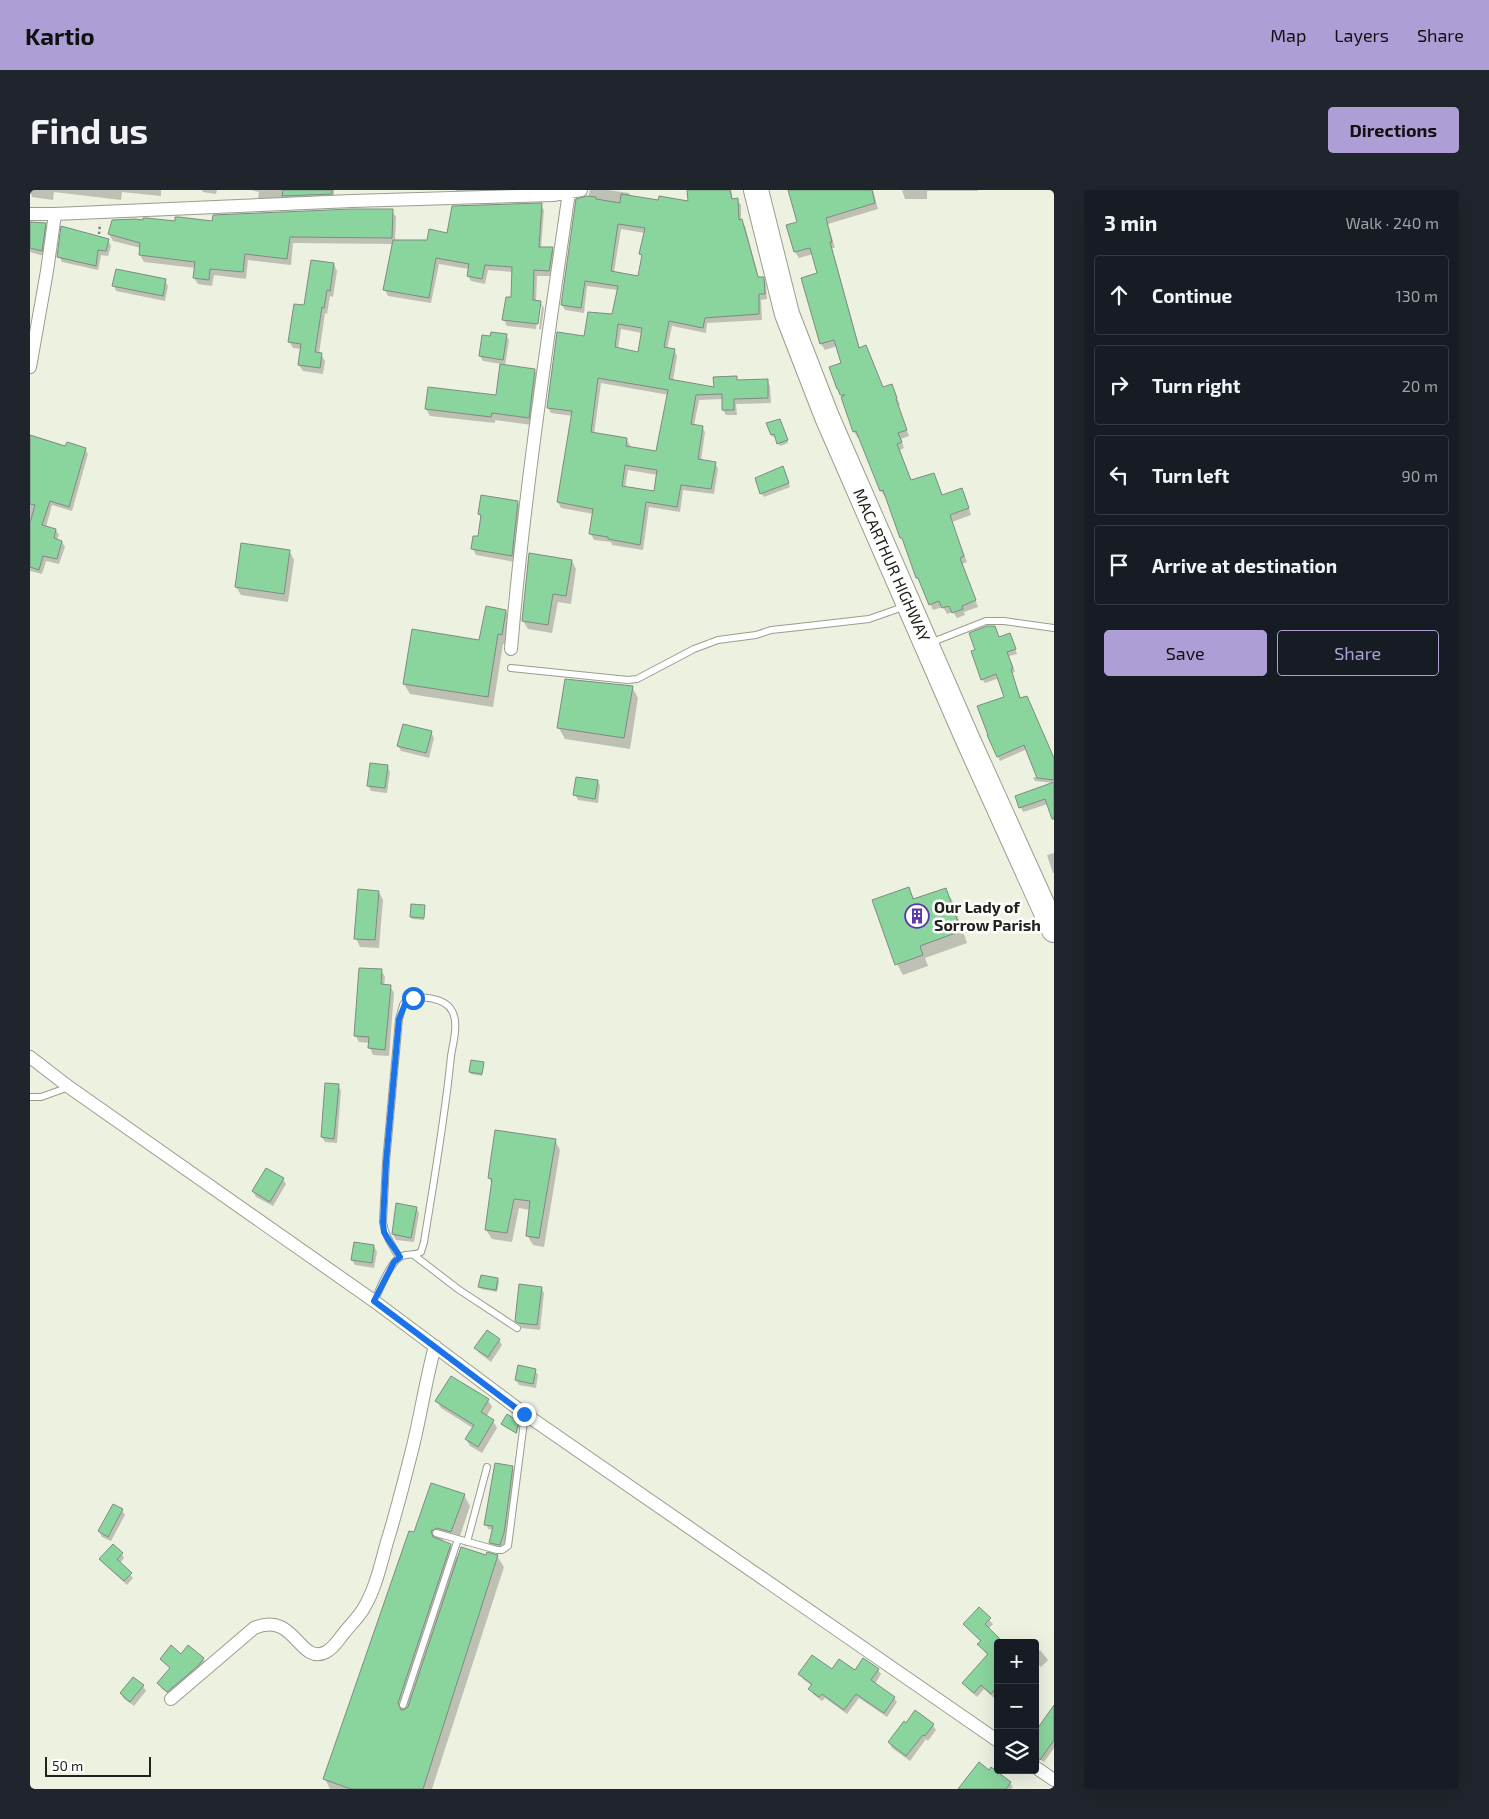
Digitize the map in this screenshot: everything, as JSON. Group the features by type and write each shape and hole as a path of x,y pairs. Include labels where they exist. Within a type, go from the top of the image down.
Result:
{"highway":[{"name":"MACARTHUR HIGHWAY","path":"756,190 787,314 827,417 926,645 1054,930"}],"street":[{"path":"30,214 553,195 575,191 529,473 511,649"},
{"path":"30,367 32,340 48,271 55,214"},
{"path":"30,1057 69,1087 374,1301 524,1414 994,1738"},
{"path":"171,1699 254,1628 274,1624 284,1628 309,1652 318,1654 324,1653 332,1647 358,1617 369,1598 393,1522 413,1445 425,1384 435,1346"},
{"path":"1039,1770 1054,1780"}],"lane":[{"path":"511,668 628,680 637,679 694,649 718,640 756,635 771,630 869,619 909,605"},
{"path":"926,645 986,622 1004,621 1054,628"},
{"path":"400,1257 384,1232 386,1162 399,1019 407,999 413,998 441,1000 452,1010 455,1022 448,1084 424,1242 421,1252 415,1256"},
{"path":"30,1096 42,1097 69,1087"},
{"path":"374,1301 394,1262 405,1255 415,1256 458,1289 517,1328"},
{"path":"436,1533 497,1550 502,1550 508,1546 524,1414"},
{"path":"467,1542 487,1467"},
{"path":"403,1705 458,1539"}],"building":[{"path":"283,190 332,190 332,194 282,196"},
{"path":"687,190 730,190 732,199 738,198 739,220 742,219 758,277 764,277 765,294 759,294 759,314 705,318 703,328 669,321 664,347 675,349 669,379 714,387 713,377 737,376 737,380 768,379 768,398 734,399 734,410 722,410 722,394 696,395 691,424 703,426 698,459 716,462 711,489 681,485 677,507 646,502 640,545 589,534 593,509 557,502 572,411 547,408 557,332 584,336 588,312 612,314 618,286 585,281 581,308 561,305 576,199 587,196 620,203 621,194 658,200 659,196 688,201","holes":["618,224 645,228 639,254 642,255 638,276 611,271","618,324 642,328 638,352 615,347","598,378 668,390 656,451 626,446 627,438 591,432","625,465 657,470 654,491 622,486"]},
{"path":"788,190 872,190 875,203 826,218 832,242 830,242 859,348 866,345 883,387 892,384 897,398 907,430 898,433 902,442 897,444 911,480 934,473 942,495 962,488 969,508 950,515 964,556 960,558 976,600 962,606 963,609 952,613 949,606 942,608 939,601 929,605 918,578 916,578 902,538 900,538 883,490 880,491 856,431 853,432 841,397 845,395 840,395 829,367 841,363 834,340 820,344 801,278 817,273 810,248 794,252 786,225 797,222"},
{"path":"542,203 539,247 553,247 549,271 534,270 533,300 541,301 538,324 502,320 506,297 511,297 512,267 485,265 482,279 467,276 469,264 436,258 429,298 383,290 393,240 427,240 429,229 447,233 452,206"},
{"path":"393,209 392,238 290,237 287,259 245,254 243,272 210,269 209,280 193,278 195,262 139,255 140,243 108,234 112,220 143,220 143,218 146,218 175,221 175,217 179,217 212,221 213,215"},
{"path":"30,222 46,223 42,251 30,248"},
{"path":"61,226 109,239 106,251 98,250 96,266 57,257"},
{"path":"311,260 334,263 330,291 327,290 324,308 322,307 315,352 322,353 320,368 298,365 301,344 288,342 294,304 304,305"},
{"path":"116,269 166,279 163,296 112,286"},
{"path":"491,332 507,334 503,360 479,356 482,335 490,336"},
{"path":"500,364 535,369 529,418 492,413 491,417 425,409 428,387 496,395"},
{"path":"780,419 788,440 777,444 774,434 771,435 766,423"},
{"path":"30,435 65,446 67,442 86,448 69,507 50,501 42,525 56,529 54,538 62,541 57,559 43,556 39,570 30,567 30,523 35,505 30,504"},
{"path":"783,466 789,483 760,494 755,478"},
{"path":"481,495 518,501 512,556 471,549 473,536 478,536 481,515 478,514"},
{"path":"241,543 290,550 284,594 235,587"},
{"path":"529,553 572,560 566,596 553,594 548,625 522,621"},
{"path":"486,606 506,610 502,635 498,634 488,697 403,684 412,629 479,640"},
{"path":"987,626 995,626 999,637 1010,633 1016,649 1007,652 1013,668 1011,669 1020,698 1027,696 1054,758 1054,780 1037,778 1024,745 997,757 987,735 977,706 1004,697 996,674 981,680 971,651 975,650 969,633"},
{"path":"565,679 633,686 624,738 557,728"},
{"path":"403,724 432,731 426,753 397,746"},
{"path":"370,763 388,765 385,788 367,786"},
{"path":"576,777 598,780 595,799 573,795"},
{"path":"1054,782 1054,819 1052,819 1045,799 1019,808 1015,796"},
{"name":"Our Lady of Sorrow Parish","path":"909,887 913,899 946,888 961,931 920,946 923,955 895,965 872,900"},
{"path":"358,889 379,891 375,940 354,939"},
{"path":"411,904 425,905 424,918 410,917"},
{"path":"359,968 382,969 381,984 391,985 385,1050 368,1048 369,1037 354,1036"},
{"path":"471,1060 484,1062 482,1074 469,1072"},
{"path":"325,1083 339,1084 334,1139 321,1137"},
{"path":"495,1130 556,1139 539,1238 526,1236 530,1201 514,1199 507,1233 485,1230 492,1179 488,1178"},
{"path":"266,1168 284,1178 270,1202 252,1191"},
{"path":"396,1203 417,1207 411,1238 392,1234"},
{"path":"354,1242 374,1245 372,1263 351,1260"},
{"path":"481,1275 498,1278 496,1290 478,1287"},
{"path":"519,1284 542,1287 537,1325 515,1321"},
{"path":"487,1330 500,1339 488,1357 474,1348"},
{"path":"518,1365 536,1369 533,1384 515,1380"},
{"path":"451,1376 489,1399 481,1412 494,1420 478,1447 465,1439 474,1425 435,1401"},
{"path":"507,1414 519,1422 516,1433 501,1424"},
{"path":"495,1463 513,1466 504,1533 500,1545 489,1543 493,1526 484,1525"},
{"path":"431,1483 465,1494 451,1532 437,1528 431,1531 433,1537 451,1544 398,1703 401,1710 408,1707 461,1547 486,1555 487,1552 498,1555 423,1789 351,1789 323,1779 409,1531 414,1532"},
{"path":"113,1504 123,1509 108,1537 98,1531"},
{"path":"113,1544 123,1553 117,1559 132,1573 124,1581 99,1559"},
{"path":"979,1607 991,1618 985,1624 1000,1639 994,1639 994,1691 991,1694 981,1685 974,1693 962,1683 988,1654 977,1644 981,1641 963,1624"},
{"path":"171,1645 181,1654 188,1645 204,1658 198,1666 167,1692 157,1683 170,1668 160,1659"},
{"path":"812,1655 832,1669 839,1659 855,1670 863,1658 879,1669 871,1680 895,1697 884,1713 856,1694 844,1710 822,1694 819,1697 808,1689 812,1684 798,1674"},
{"path":"133,1677 144,1685 130,1702 120,1693"},
{"path":"1054,1705 1054,1740 1040,1760 1039,1760 1039,1726"},
{"path":"915,1710 934,1724 906,1756 888,1742 904,1721 906,1723"},
{"path":"979,1762 989,1770 991,1767 994,1769 994,1774 1000,1774 1011,1782 1006,1789 958,1789"}],"place":[{"name":"Our Lady of Sorrow Parish","path":"917,916"}],"route":[{"path":"413,998 407,999 399,1019 386,1162 384,1232 400,1257 394,1262 374,1301 524,1414"}]}
